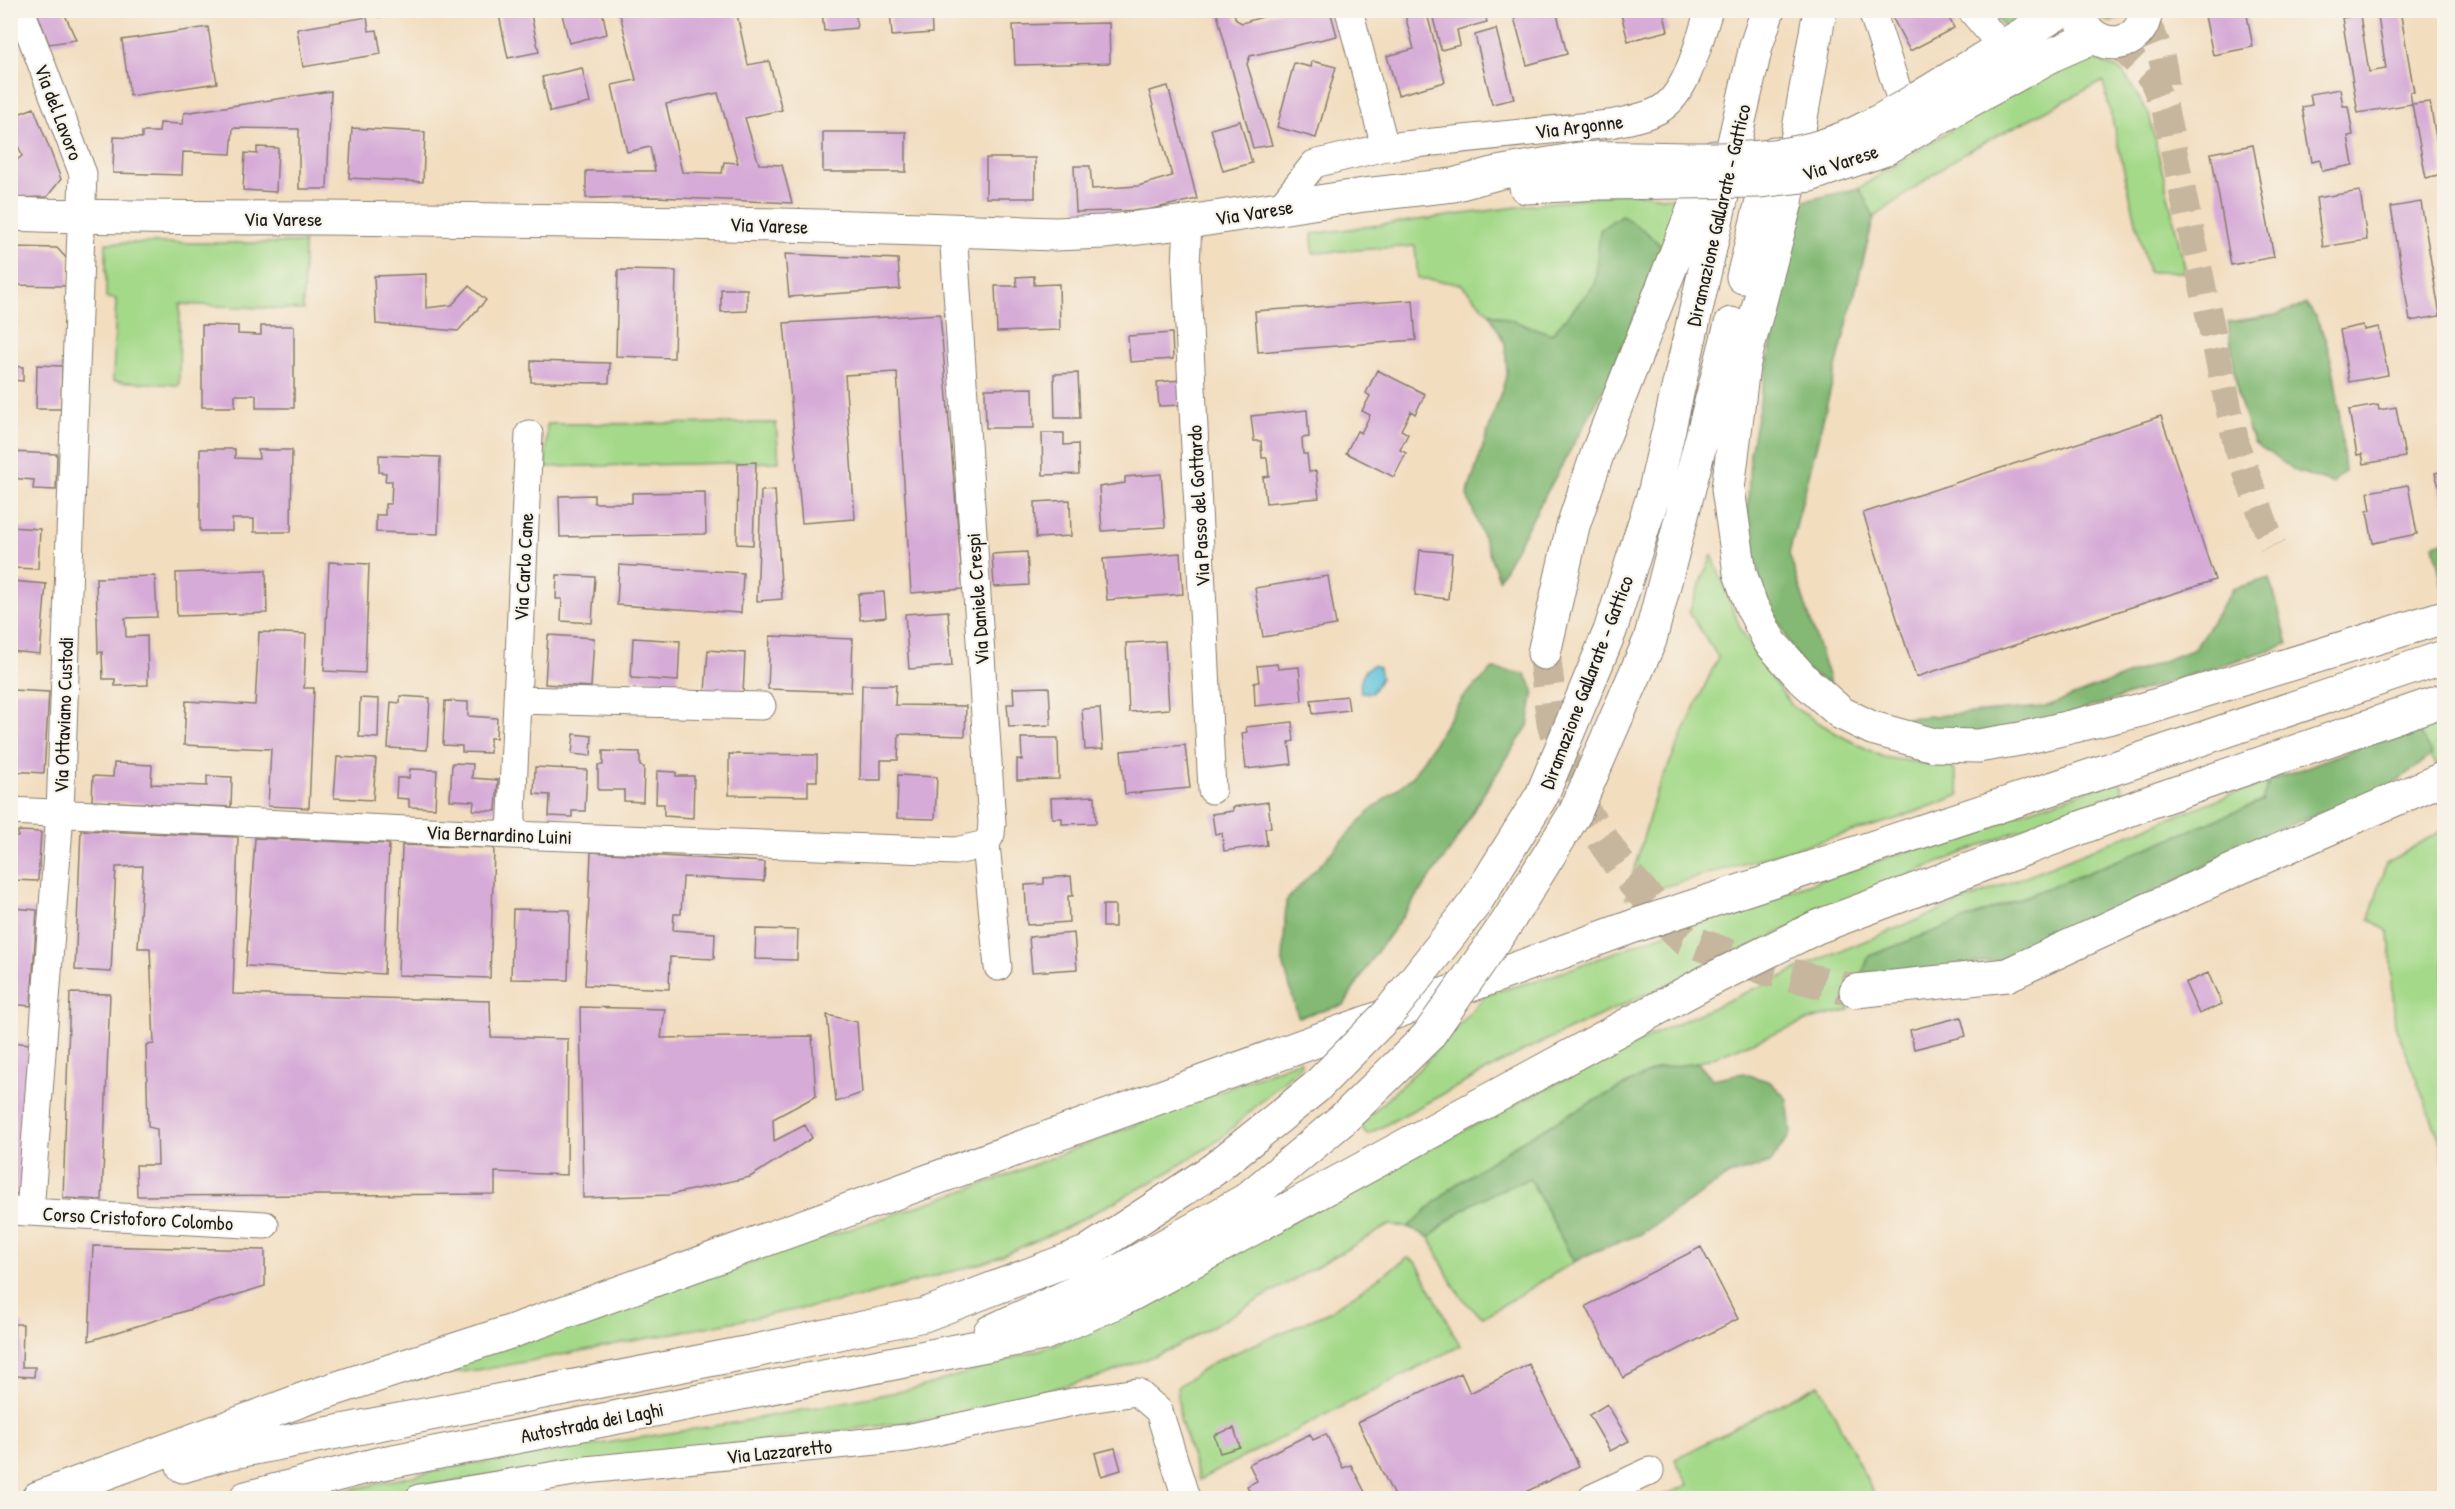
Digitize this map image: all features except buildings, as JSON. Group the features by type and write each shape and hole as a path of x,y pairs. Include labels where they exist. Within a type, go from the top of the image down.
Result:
{"main road":[{"name":"Diramazione Gallarate - Gattico","path":"74,1498 223,1454 750,1352 924,1315 1086,1253 1213,1170 1315,1089 1388,1014 1475,903 1542,795 1610,631 1655,490 1756,46 1768,10"},
{"name":"Diramazione Gallarate - Gattico","path":"939,1355 1111,1276 1246,1200 1343,1119 1428,1036 1508,921 1575,813 1650,640 1811,10"},
{"path":"1820,10 1786,202 1743,366 1728,489 1740,573 1751,606 1770,642 1804,680 1841,713 1872,728 1934,745 1978,746 2020,739 2141,710 2445,617"},
{"name":"Via Varese","path":"10,214 82,217 549,221 1055,234 1104,232 1188,222 1453,184 1495,192 1543,185 1599,170 1759,181 1810,175 1883,150 1917,109 2003,48 2063,10"},
{"path":"2086,24 2110,43 2126,40 2140,29 2146,10"},
{"name":"Via Varese","path":"1917,109 2054,54 2086,24"},
{"path":"1544,653 1573,526 1599,449 1756,46"},
{"path":"38,1498 307,1398 532,1324 1634,926 2445,657"},
{"path":"939,1355 1043,1334 1120,1300 1698,986 1817,927 2144,804 2445,700"},
{"path":"1856,991 2007,975 2234,870 2445,778"},
{"name":"Autostrada dei Laghi","path":"246,1498 378,1464 939,1355"}],"street":[{"name":"Via del Lavoro","path":"21,10 83,174 82,217"},
{"path":"1348,10 1385,147"},
{"name":"Via Argonne","path":"1280,207 1314,164 1385,147 1609,124 1638,118 1660,109 1672,99 1684,81 1709,10"},
{"path":"1879,10 1873,14 1917,109"},
{"path":"1971,10 2003,48"},
{"name":"Via Ottaviano Custodi","path":"20,1212 60,813 82,217"},
{"name":"Via Passo del Gottardo","path":"1188,222 1186,267 1212,790"},
{"name":"Via Daniele Crespi","path":"953,230 992,823 991,834 986,844 998,967"},
{"name":"Via Carlo Cane","path":"511,835 529,434"},
{"path":"517,700 762,706"},
{"name":"Via Bernardino Luini","path":"10,811 511,835 956,851 986,844"},
{"name":"Corso Cristoforo Colombo","path":"20,1212 265,1225"},
{"name":"Via Lazzaretto","path":"419,1498 586,1470 908,1438 1082,1400 1137,1392 1159,1411 1186,1498"},
{"path":"1592,1498 1650,1471"}],"green space":[{"path":"1987,11 2030,11 2008,29"},
{"path":"2097,11 2124,11 2120,18 2111,22 2102,19"},
{"path":"2094,58 2122,71 2149,114 2186,272 2148,272 2103,81 1964,153 1874,217 1859,188 2057,62"},
{"path":"1859,188 1874,217 1789,554 1831,685 1803,668 1765,597 1747,530 1750,453 1799,202"},
{"path":"1629,192 1684,200 1662,247 1645,231 1600,230 1595,284 1552,334 1489,313 1461,284 1418,278 1415,246 1313,253 1312,234"},
{"path":"1621,215 1645,231 1662,247 1608,382 1499,579 1467,495 1507,374 1505,344 1489,313 1552,334 1595,284 1600,230"},
{"path":"106,243 304,243 303,310 180,304 179,385 113,381 116,299 106,298"},
{"path":"2306,304 2317,319 2325,338 2336,384 2345,472 2331,483 2296,471 2253,442 2238,396 2228,322 2276,315"},
{"path":"776,423 779,462 546,467 547,424"},
{"path":"2444,541 2444,594 2434,544"},
{"path":"1712,555 1741,630 1764,668 1793,707 1839,735 1883,757 1954,768 1960,795 1896,819 1626,898 1656,793 1718,657 1689,612"},
{"path":"2270,578 2288,644 2041,723 1964,735 1926,733 1905,718 2045,707 2194,649 2233,589"},
{"path":"1493,669 1525,674 1534,690 1528,726 1480,799 1451,849 1371,960 1344,1005 1298,1017 1283,962 1286,901 1370,811 1413,776 1462,698"},
{"path":"2444,717 2444,761 2436,765 2416,726"},
{"path":"2416,726 2432,755 2393,785 2276,830 2162,888 2012,958 1860,980 1869,956 2087,873 2262,801 2269,781"},
{"path":"2119,780 2124,792 2012,833 1876,888 1525,1050 1367,1135 1360,1124 1422,1066 1487,994 1546,978 1704,919"},
{"path":"2269,781 2262,801 2087,873 1869,956 1848,1011 1812,1019 1698,1063 1658,1068 1517,1144 1455,1185 1408,1227 1389,1225 1176,1347 1103,1376 939,1418 436,1484 356,1498 311,1498 454,1467 733,1423 918,1388 1051,1346 1429,1148 1658,1032 1823,958 2208,803"},
{"path":"2444,829 2444,1164 2439,1138 2395,1025 2389,932 2369,919 2386,863"},
{"path":"1300,1060 1301,1065 1219,1140 1161,1177 1065,1228 989,1261 862,1297 498,1367 403,1380 995,1180"},
{"path":"1698,1063 1712,1079 1743,1073 1770,1082 1787,1099 1791,1133 1770,1163 1729,1175 1641,1234 1593,1252 1574,1262 1530,1179 1502,1189 1463,1209 1430,1238 1408,1227 1455,1185 1517,1144 1569,1114 1658,1068"},
{"path":"1530,1179 1574,1262 1483,1317 1473,1310 1458,1292 1430,1238 1463,1209 1502,1189"},
{"path":"1408,1258 1417,1263 1460,1346 1199,1480 1180,1419 1177,1387 1214,1362 1327,1313"},
{"path":"1819,1384 1876,1498 1658,1498 1688,1485 1675,1459"}],"water":[{"path":"1373,665 1379,668 1381,678 1372,693 1361,692 1362,676"}],"tunnel":[{"path":"2144,21 2150,29 2161,57 2166,97"},
{"path":"2117,43 2152,79 2165,110 2237,447 2273,546"},
{"path":"1544,653 1553,723 1574,797 1625,873 1683,938 1766,969 1856,991"}]}
